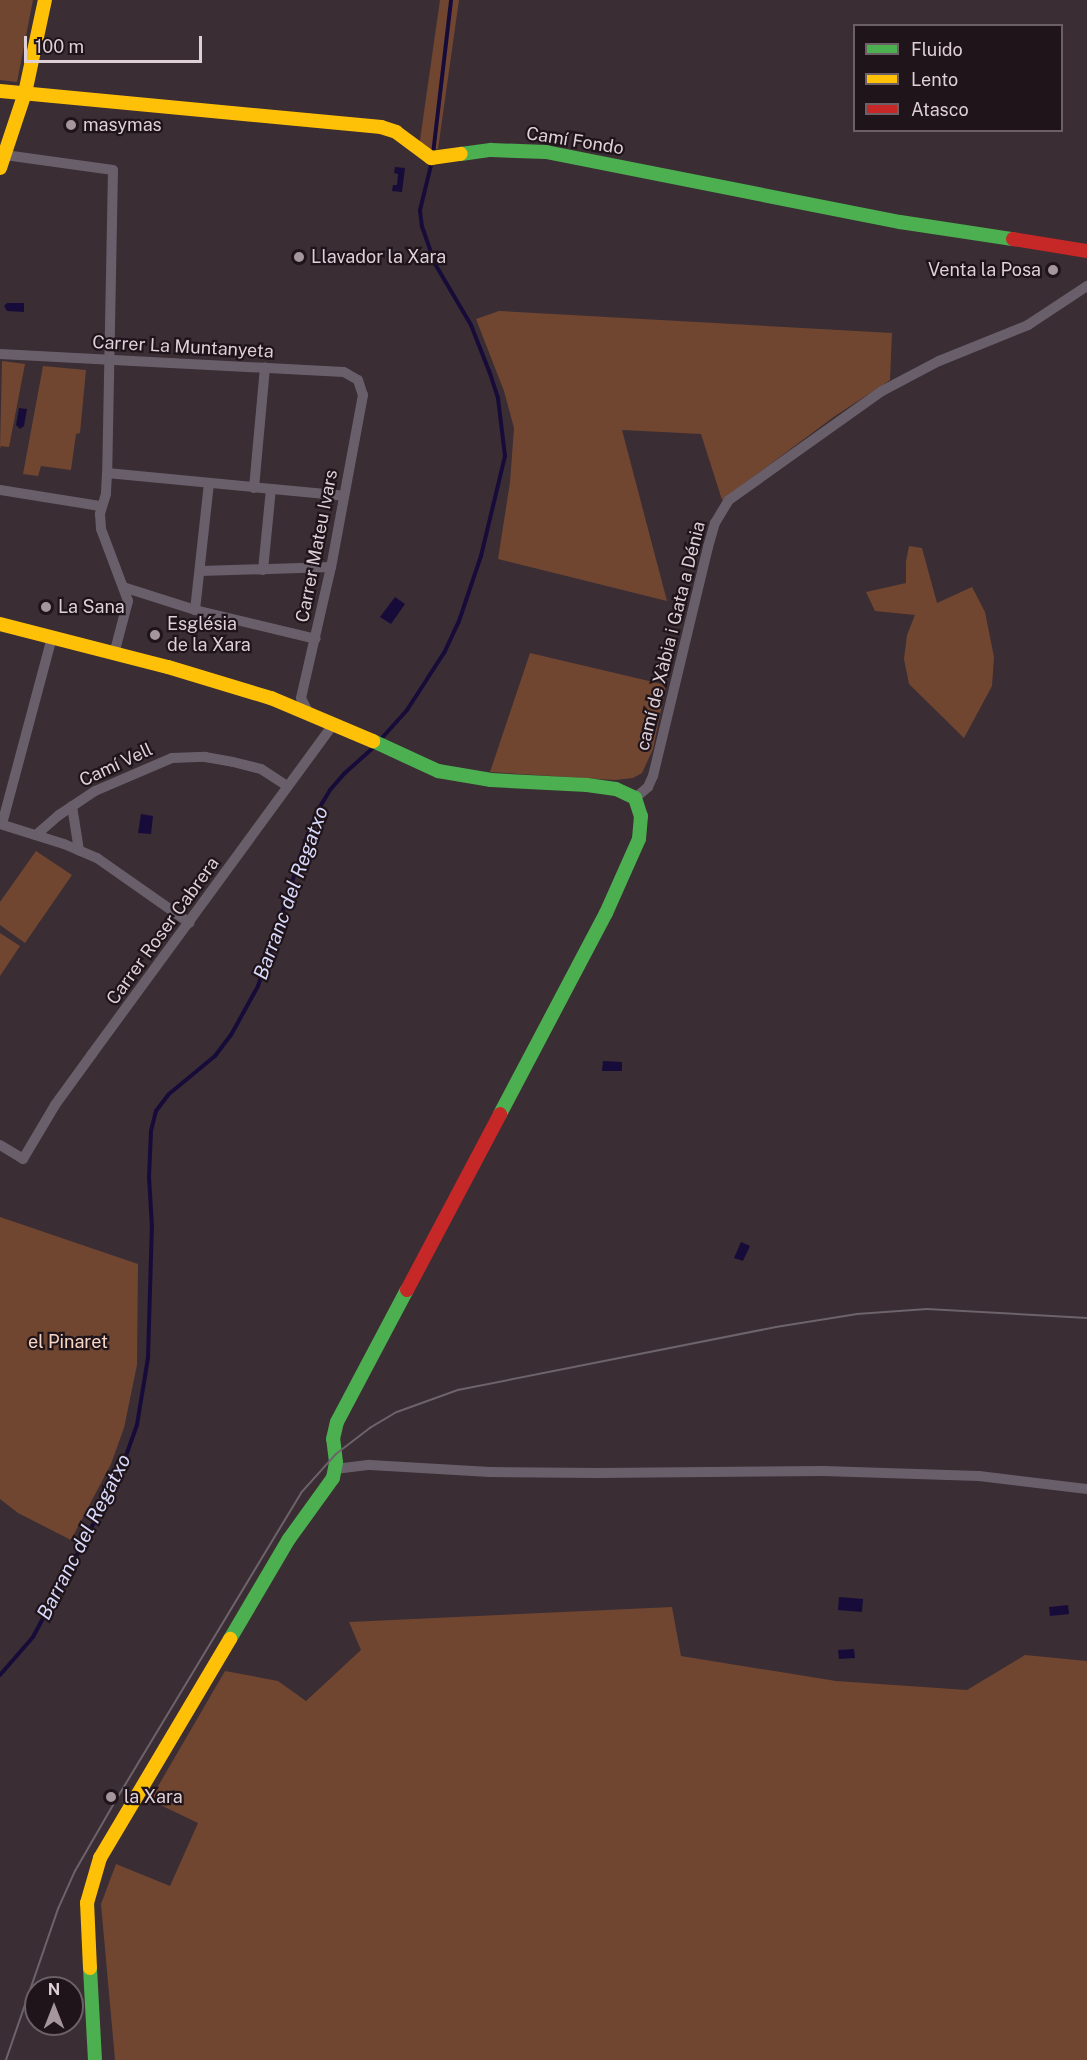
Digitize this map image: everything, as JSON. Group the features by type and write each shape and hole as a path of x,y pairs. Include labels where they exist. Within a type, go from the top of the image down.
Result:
{"main road":[{"path":"2,161 26,93 45,0"},
{"name":"Camí Fondo","path":"0,91 381,127 396,132 430,158 491,150 546,152 900,222 1087,251"},
{"path":"0,624 168,667 284,703 425,767 453,775 598,786 622,791 635,798 641,816 641,829 622,879 338,1420 333,1439 336,1454 335,1469 328,1486 289,1539 112,1837 95,1871 88,1896 87,1925 95,2060"},
{"path":"284,703 302,695"}],"street":[{"path":"2,161 113,170 107,473 106,494 100,506 101,529 128,601 114,654"},
{"name":"camí de Xàbia i Gata a Dénia","path":"635,798 648,787 653,776 710,539 717,518 729,500 882,391 939,361 1028,325 1087,286"},
{"name":"Carrer La Muntanyeta","path":"0,354 344,372 354,376 360,384"},
{"path":"254,488 265,367"},
{"name":"Carrer Mateu Ivars","path":"302,695 331,567 363,395 360,384"},
{"path":"107,473 344,496"},
{"path":"195,610 209,484"},
{"path":"263,570 271,489"},
{"path":"0,490 100,506"},
{"path":"200,571 331,567"},
{"path":"123,587 195,610 316,639"},
{"path":"52,638 1,824 79,850 96,858 190,923"},
{"path":"302,695 303,705 308,712"},
{"name":"Carrer Roser Cabrera","path":"0,1145 23,1159 56,1105 333,725"},
{"name":"Camí Vell","path":"36,835 95,791 172,758 205,757 233,762 261,769 287,786"},
{"path":"72,806 79,850"},
{"path":"335,1469 369,1465 586,1473 823,1471 979,1476 1087,1489"}],"green space":[{"path":"0,0 33,0 17,82 0,80"},
{"path":"440,0 459,0 438,149 426,150 419,147"},
{"path":"499,311 892,333 890,380 835,416 722,500 701,434 622,430 667,601 498,559 510,482 514,428 504,391 476,319"},
{"path":"2,361 25,364 9,447 1,446 0,449"},
{"path":"43,366 86,370 80,433 76,434 71,470 41,466 38,476 23,474"},
{"path":"909,546 922,548 937,603 972,587 985,612 994,657 992,686 964,738 909,684 904,659 907,635 915,615 875,611 866,592 906,583"},
{"path":"530,653 666,685 653,749 642,773 633,778 615,780 490,772"},
{"path":"36,851 72,875 25,943 0,925 0,902"},
{"path":"0,933 20,946 0,976"},
{"name":"el Pinaret","path":"0,1217 138,1264 137,1365 124,1428 111,1464 71,1540 18,1513 0,1499"},
{"path":"672,1607 681,1656 836,1681 967,1690 1025,1655 1087,1661 1087,2060 115,2060 101,1904 116,1864 170,1886 198,1823 150,1800 225,1671 278,1681 306,1701 361,1650 349,1622"}],"shaded area":[{"path":"395,167 405,168 402,192 392,191 393,185 397,185 398,174 394,173"},
{"path":"7,303 24,303 24,312 7,311 4,306"},
{"path":"19,408 27,409 24,426 20,429 16,425"},
{"path":"395,597 405,604 391,624 380,617"},
{"path":"141,814 153,816 151,834 138,833"},
{"path":"603,1061 622,1062 622,1071 602,1071"},
{"path":"741,1242 750,1246 743,1261 734,1258"},
{"path":"839,1597 863,1599 862,1612 838,1610"},
{"path":"1068,1605 1069,1614 1050,1616 1049,1607"},
{"path":"854,1649 855,1658 839,1659 838,1650"}],"waterway":[{"name":"Barranc del Regatxo","path":"433,154 451,0"},
{"name":"Barranc del Regatxo","path":"381,739 407,710 445,651 459,621 481,556 505,456 498,398 489,371 471,325 435,264 422,227 420,210 432,161"},
{"name":"Barranc del Regatxo","path":"0,1675 33,1637 118,1478 137,1425 148,1358 152,1227 149,1177 151,1131 156,1111 169,1094 215,1056 231,1035 258,986 307,836 318,810 330,790 345,773 374,747"}],"tram line":[{"path":"6,2060 58,1909 75,1871 301,1493 336,1454 370,1428 397,1412 458,1390 776,1327 857,1314 927,1309 1087,1318"}],"traffic: fast":[{"path":"461,154 491,150 546,152 900,222 1013,239"},
{"path":"373,741 438,771 491,780 587,785 616,789 635,798 641,816 639,839 606,913 500,1114"},
{"path":"230,1639 289,1539 333,1478 336,1462 333,1439 337,1422 407,1290"},
{"path":"90,1968 95,2060"}],"traffic: slow":[{"path":"0,168 25,93 45,0"},
{"path":"0,91 381,127 396,132 431,158 461,154"},
{"path":"0,624 168,667 271,698 373,741"},
{"path":"90,1968 87,1903 100,1858 230,1639"}],"traffic: jam":[{"path":"1013,239 1087,251"},
{"path":"407,1290 500,1114"}],"place":[{"name":"masymas","path":"71,125"},
{"name":"Llavador la Xara","path":"299,257"},
{"name":"Venta la Posa","path":"1053,270"},
{"name":"La Sana","path":"46,607"},
{"name":"Església de la Xara","path":"155,635"},
{"name":"la Xara","path":"111,1797"}]}
